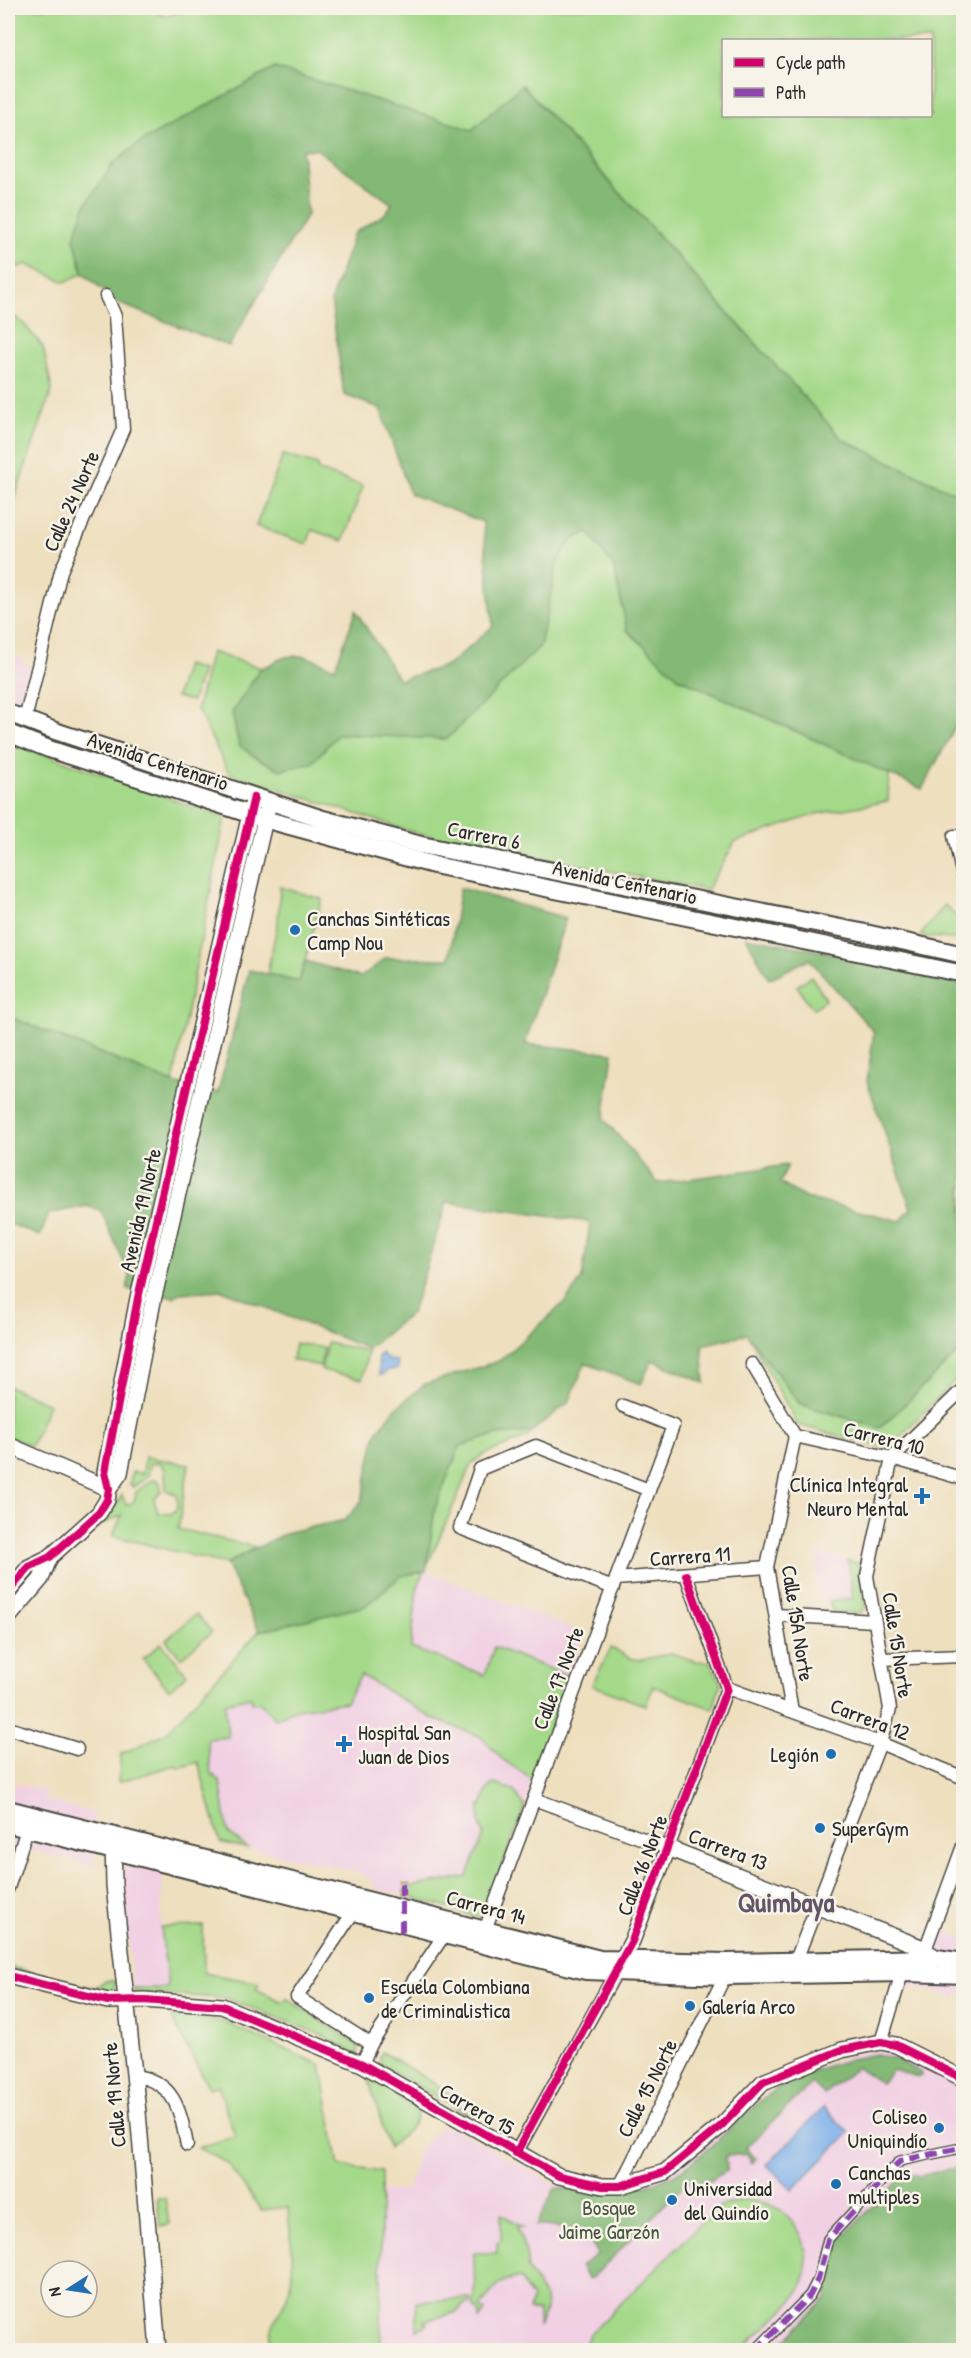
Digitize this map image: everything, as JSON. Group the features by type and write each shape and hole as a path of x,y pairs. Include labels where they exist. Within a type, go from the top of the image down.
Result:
{"main road":[{"name":"Carrera 6","path":"8,713 261,799 421,845 861,932 963,955"},
{"name":"Avenida Centenario","path":"8,732 49,749 257,816 434,865 963,974"},
{"name":"Carrera 14","path":"8,1809 112,1843 354,1911 444,1935 482,1937"},
{"name":"Carrera 14","path":"8,1824 112,1843 482,1937 586,1971 618,1967 931,1954 963,1962"},
{"name":"Carrera 14","path":"618,1967 725,1976 902,1973 963,1975"}],"street":[{"name":"Calle 24 Norte","path":"25,720 61,571 123,429 116,316 106,296"},
{"name":"Avenida 19 Norte","path":"146,1300 187,1086 261,799"},
{"name":"Avenida 19 Norte","path":"8,1592 29,1567 50,1557 99,1513 107,1500 109,1489 105,1472 146,1300 203,1090 257,816"},
{"path":"963,837 954,836 963,881"},
{"path":"752,1364 795,1436"},
{"path":"892,1458 963,1388"},
{"name":"Calle 17 Norte","path":"482,1937 673,1426 623,1406"},
{"name":"Carrera 10","path":"795,1436 892,1458 963,1479"},
{"name":"Calle 15A Norte","path":"792,1711 766,1567 795,1436"},
{"path":"8,1445 109,1489"},
{"name":"Carrera 11","path":"649,1490 536,1446 480,1469 460,1528 614,1583 766,1567"},
{"name":"Calle 15 Norte","path":"796,1960 890,1709 867,1576 892,1458"},
{"name":"Avenida 19 Norte","path":"8,1618 41,1579 50,1557"},
{"path":"686,1575 727,1688"},
{"path":"776,1615 874,1621"},
{"path":"881,1659 963,1656"},
{"name":"Carrera 12","path":"727,1688 879,1743 963,1778"},
{"name":"Calle 16 Norte","path":"516,2153 632,1941 727,1688"},
{"path":"8,1728 77,1749"},
{"name":"Carrera 13","path":"534,1799 668,1848 931,1954"},
{"path":"8,1888 27,1829"},
{"name":"Calle 19 Norte","path":"112,1843 158,2350"},
{"path":"931,1954 963,1844"},
{"path":"354,1911 297,1997 370,2044"},
{"path":"362,2064 370,2044 444,1935"},
{"path":"902,1973 881,2042 896,2045 963,2079"},
{"name":"Carrera 15","path":"8,1976 108,2001 144,2000 222,2006 362,2064 559,2176 603,2186 620,2186 665,2172 721,2126 763,2082 842,2050 881,2042"},
{"name":"Calle 15 Norte","path":"620,2186 725,1976"},
{"path":"134,2076 152,2078 161,2084 174,2100 187,2145"},
{"path":"756,2350 810,2295 818,2279 828,2239 900,2162 956,2149"}],"shaded area":[{"path":"8,648 34,670 22,710 8,703"},
{"path":"819,1553 848,1560 853,1598 821,1602 815,1569"},
{"name":"Hospital San Juan de Dios","path":"426,1571 584,1633 525,1806 482,1918 404,1895 380,1890 377,1892 368,1877 355,1871 220,1842 198,1762 178,1768 176,1765 118,1782 121,1754 166,1733 259,1631 365,1606 401,1576"},
{"path":"15,1784 46,1791 44,1800 94,1813 94,1866 31,1850 30,1854 8,1847 8,1792 13,1793"},
{"path":"131,1866 163,1873 161,1917 168,1988 133,1988 122,1877 124,1870"},
{"path":"942,1930 963,1938 963,1993 959,1992 956,1998 923,1988 907,1987 908,1973 936,1973 938,1942"},
{"name":"Universidad del Quindío","path":"877,2049 936,2072 963,2087 963,2350 381,2350 381,2191 408,2190 418,2151 440,2127 453,2128 552,2183 605,2190 642,2185 738,2116 784,2079 849,2056"}],"green space":[{"path":"11,8 148,8 164,16 198,8 963,8 963,497 842,439 523,85 472,130 275,68 139,143 113,164 74,238 83,273 65,282 26,264 8,271 8,11"},
{"path":"275,68 472,130 522,85 842,439 963,497 963,712 922,789 679,678 627,630 614,567 588,532 570,541 557,563 540,646 447,739 338,734 312,763 280,770 255,757 239,745 232,713 261,668 283,658 296,656 309,658 335,668 356,611 399,680 449,665 493,626 483,522 410,494 380,408 344,395 331,300 354,233 385,214 392,204 316,149 302,150 307,215 229,346 118,303 83,273 74,238 86,204 113,164 139,143"},
{"path":"8,312 23,323 43,347 52,390 8,517"},
{"path":"283,455 318,465 317,470 363,486 343,541 312,530 307,544 256,526"},
{"path":"588,531 614,567 627,630 679,678 889,774 888,801 816,814 735,842 707,890 416,833 229,773 197,709 211,652 261,668 232,713 239,745 312,763 338,734 447,739 540,646 557,563 570,541"},
{"path":"186,665 202,670 192,701 176,697"},
{"path":"8,741 225,818 173,1083 8,1016"},
{"name":"Canchas Sintéticas Camp Nou","path":"280,887 322,899 299,982 267,974 278,922"},
{"path":"460,888 566,918 525,1044 613,1053 604,1119 658,1183 788,1165 780,1183 805,1198 901,1221 911,1208 867,1081 874,1032 809,959 769,979 746,937 867,960 963,985 963,1348 880,1428 800,1404 747,1334 702,1345 705,1383 652,1360 641,1384 585,1363 569,1402 531,1432 496,1435 460,1446 435,1508 426,1571 401,1576 365,1606 259,1631 226,1564 288,1532 345,1520 362,1501 376,1433 395,1409 425,1384 499,1361 565,1302 582,1279 590,1222 447,1202 412,1312 368,1349 222,1290 179,1293 174,1297 127,1289 130,1276 101,1211 87,1206 49,1214 40,1236 8,1223 8,1016 173,1083 218,1093 249,970 299,982 305,961 361,977 386,958 449,959"},
{"path":"945,905 963,924 963,940 920,936"},
{"path":"811,976 826,999 813,1009 797,986"},
{"path":"747,1333 800,1404 880,1428 963,1348 963,1372 888,1449 798,1425"},
{"path":"295,1343 324,1348 320,1366 292,1360"},
{"path":"327,1343 368,1351 362,1379 321,1370"},
{"path":"8,1386 49,1404 31,1446 8,1437"},
{"path":"531,1432 528,1437 481,1456 471,1465 427,1567 435,1508 460,1446 496,1435"},
{"path":"145,1457 189,1464 178,1529 256,1547 226,1564 113,1536 122,1515 94,1528 91,1527 115,1507 122,1495 126,1505 134,1502 136,1492 152,1480 159,1481 162,1491 154,1500 158,1513 171,1514 176,1510 177,1495 166,1490 165,1471 158,1462 150,1464 148,1476 133,1487 130,1485 132,1472 143,1473"},
{"path":"848,1560 862,1565 860,1576 866,1606 860,1613 833,1613 829,1601 853,1598"},
{"path":"425,1571 417,1589 411,1648 485,1675 494,1647 568,1676 533,1780 502,1759 481,1737 432,1718 361,1675 346,1702 296,1709 275,1719 260,1702 252,1703 251,1697 225,1703 228,1737 207,1739 211,1773 220,1781 228,1833 249,1849 220,1842 198,1762 178,1768 176,1765 118,1782 121,1754 166,1733 259,1631 365,1606 401,1576"},
{"path":"196,1614 212,1632 181,1658 166,1640"},
{"path":"161,1643 187,1674 169,1690 143,1659"},
{"path":"611,1648 632,1659 642,1660 671,1653 695,1661 710,1662 721,1683 713,1709 653,1686 646,1706 592,1685"},
{"path":"493,1784 513,1790 525,1806 482,1918 404,1895 404,1890 410,1887 467,1877 484,1834 479,1822 480,1805 482,1806 487,1790"},
{"path":"203,1926 204,1973 259,1983 256,1989 283,2002 286,1998 358,2045 358,2055 322,2035 225,1998 136,1993 133,1988 168,1988 161,1927"},
{"path":"8,1966 94,1988 105,1981 115,1981 114,1990 102,1994 8,1969"},
{"path":"171,2017 221,2021 321,2065 339,2166 381,2172 381,2350 271,2350 272,2330 286,2300 291,2281 292,2253 288,2207 261,2210 227,2163 198,2148 235,2136 218,2085 209,2088"},
{"path":"382,2052 444,2089 470,2116 383,2066 379,2058"},
{"name":"Bosque Jaime Garzón","path":"877,2054 898,2060 921,2073 921,2076 893,2070 881,2083 857,2067 824,2094 812,2083 746,2148 756,2159 751,2163 748,2154 726,2156 727,2170 710,2181 706,2178 698,2186 688,2181 592,2278 588,2279 580,2267 598,2254 586,2239 564,2228 536,2226 555,2188 619,2189 651,2184 666,2178 692,2162 762,2099 784,2084 824,2068"},
{"path":"368,2077 416,2108 416,2119 412,2125 389,2148"},
{"path":"964,2168 963,2339 952,2341 949,2350 775,2350 826,2299 834,2245 907,2172 919,2176"},
{"path":"157,2198 165,2198 169,2224 160,2226"},
{"path":"742,2200 759,2201 786,2215 796,2226 803,2239 806,2270 798,2293 741,2350 582,2350 590,2334 713,2212 721,2206"},
{"path":"501,2214 524,2227 517,2227 526,2253 528,2269 545,2298 546,2310 538,2327 539,2311 529,2310 532,2299 520,2278 506,2280 492,2291 480,2307 485,2312 479,2320 479,2313 473,2305 475,2298 474,2253 497,2253 497,2242 501,2240"},
{"path":"470,2298 470,2303 463,2305 457,2312 424,2321 427,2324 417,2330 416,2302"}],"water":[{"path":"381,1353 388,1360 397,1361 398,1369 388,1370 383,1375 379,1375 378,1356"},
{"path":"824,2107 849,2133 792,2190 767,2165"}],"tunnel":[{"path":"401,1911 402,1879"}],"marked path":[{"path":"402,1879 402,1932"},
{"path":"756,2350 810,2295 818,2279 828,2239 900,2161 956,2149"}],"cycle path":[{"path":"8,1592 29,1567 50,1557 99,1513 107,1500 109,1489 105,1472 138,1298 254,797"},
{"path":"516,2153 632,1941 727,1688 686,1575"},
{"path":"8,1976 108,2001 144,2000 222,2006 362,2064 559,2176 603,2186 620,2186 665,2172 721,2126 763,2082 842,2050 881,2042 896,2045 964,2079"}],"place":[{"name":"Canchas Sintéticas Camp Nou","path":"295,930"},
{"name":"Clínica Integral Neuro Mental","path":"922,1496"},
{"name":"Hospital San Juan de Dios","path":"344,1744"},
{"name":"Legión","path":"831,1754"},
{"name":"SuperGym","path":"820,1828"},
{"name":"Escuela Colombiana de Criminalistica","path":"369,1998"},
{"name":"Galería Arco","path":"690,2006"},
{"name":"Coliseo Uniquindío","path":"939,2128"},
{"name":"Canchas multiples","path":"836,2184"},
{"name":"Universidad del Quindío","path":"672,2200"}],"district":[{"name":"Quimbaya","path":"786,1902"}]}
